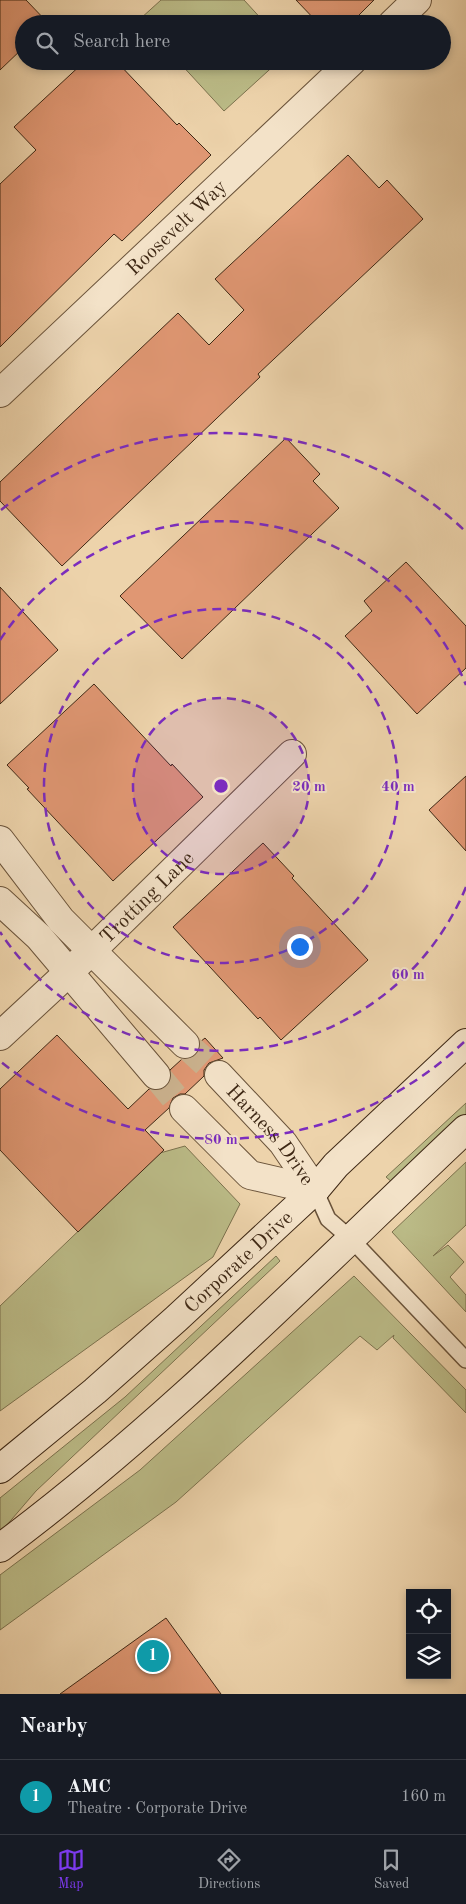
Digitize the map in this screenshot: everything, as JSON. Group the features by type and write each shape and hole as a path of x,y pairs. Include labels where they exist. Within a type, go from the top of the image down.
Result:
{"street":[{"path":"401,15 417,0"},
{"name":"Roosevelt Way","path":"0,393 342,70"},
{"name":"Trotting Lane","path":"0,1036 292,754"},
{"path":"0,840 61,920 186,1044"},
{"path":"0,901 39,937 156,1075"},
{"path":"137,1052 166,1025"},
{"name":"Corporate Drive","path":"0,1469 53,1427 137,1354 315,1190 336,1166 466,1043"},
{"name":"Harness Drive","path":"218,1075 283,1143 315,1190"},
{"name":"Harness Drive","path":"184,1109 250,1175 315,1190"},
{"path":"0,1548 74,1491 157,1421 466,1130"}],"lane":[{"path":"315,1190 328,1219 350,1238 466,1360"}],"green space":[{"path":"161,0 244,0 258,15 144,15"},
{"path":"186,70 269,70 224,111"},
{"path":"466,1103 466,1114 393,1183 386,1177"},
{"path":"185,1146 240,1204 213,1257 0,1411 0,1306 160,1153"},
{"path":"466,1162 466,1225 433,1256 448,1245 464,1262 450,1277 466,1295 466,1312 392,1232"},
{"path":"276,1256 280,1261 36,1491 0,1533 0,1498 125,1397"},
{"path":"354,1276 466,1390 466,1413 393,1338 394,1335 377,1350 360,1336 176,1502 0,1630 0,1575 140,1470"}],"building":[{"path":"0,0 26,0 40,15 15,15 15,56 0,70"},
{"path":"296,0 374,0 359,15 310,15"},
{"path":"75,70 125,70 177,125 179,123 211,155 122,241 114,234 0,347 0,184 36,150 14,127"},
{"path":"348,155 379,188 387,180 423,219 258,374 260,377 62,566 0,501 0,482 178,313 209,345 244,310 215,279"},
{"path":"286,438 320,474 313,481 339,508 182,659 120,596"},
{"path":"406,562 466,626 466,668 417,714 345,636 372,611 364,601"},
{"path":"0,587 58,650 0,704"},
{"path":"94,684 171,766 172,764 203,797 113,881 7,765"},
{"path":"466,776 466,851 429,810"},
{"path":"263,843 294,876 292,878 368,960 281,1040 260,1017 258,1019 173,927"},
{"path":"57,1035 128,1109 149,1089 158,1090 166,1087 171,1080 170,1070 182,1059 189,1059 196,1055 200,1048 200,1042 205,1038 223,1058 209,1063 204,1070 204,1076 185,1094 180,1094 173,1098 169,1108 145,1130 164,1150 78,1232 0,1150 0,1089"},
{"path":"166,1618 221,1694 60,1694"}],"tunnel":[{"path":"185,1044 219,1075"},
{"path":"156,1075 184,1109"}],"place":[{"name":"AMC","path":"153,1656"}]}
